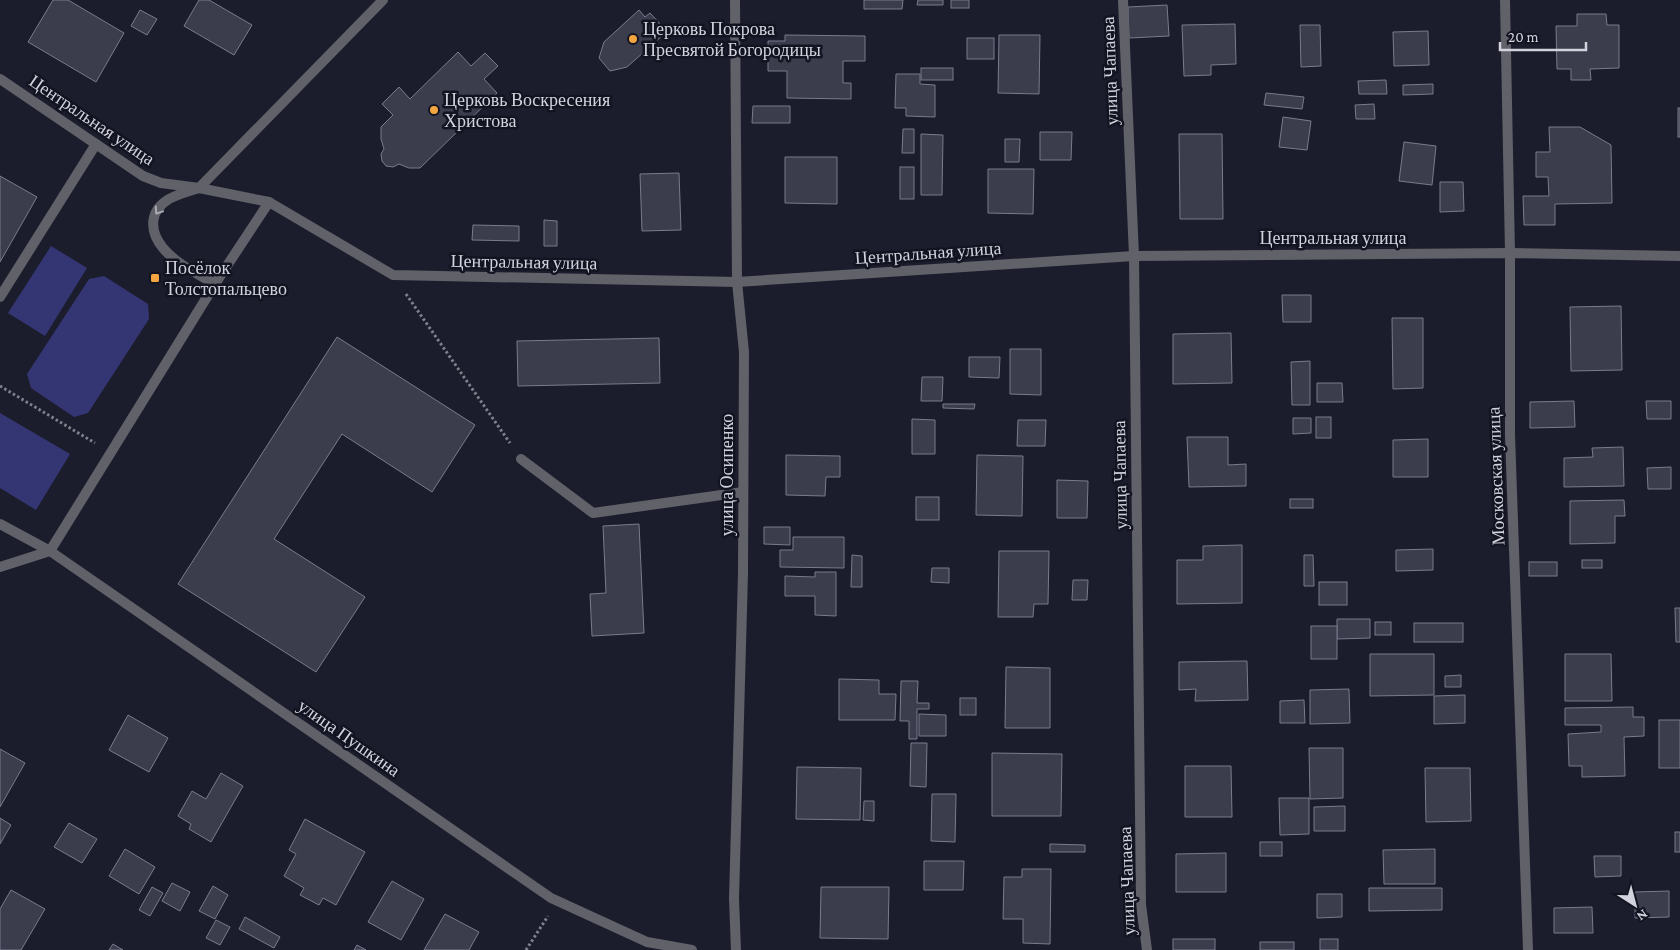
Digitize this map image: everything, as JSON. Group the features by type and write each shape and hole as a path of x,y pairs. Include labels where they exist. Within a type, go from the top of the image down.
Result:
{"street":[{"path":"214,284 177,261 163,249 155,235 152,223 154,213 170,199 199,188 383,0"},
{"name":"улица Осипенко","path":"734,0 738,282 744,352 743,573 734,899 736,950"},
{"name":"улица Чапаева","path":"1123,0 1134,256 1141,906 1147,950"},
{"name":"Московская улица","path":"1505,0 1510,253 1510,435 1528,950"},
{"name":"Центральная улица","path":"0,78 143,176 161,183 199,188 269,202 393,275 738,282 1134,256 1510,253 1680,256"},
{"path":"0,297 96,144"},
{"path":"0,566 50,551 214,284 269,202"},
{"path":"521,459 593,512 743,492"},
{"name":"улица Пушкина","path":"0,524 50,551 557,901 647,942 692,950"}],"path":[{"path":"393,275 521,459"},
{"path":"0,386 111,452"},
{"path":"526,950 557,901"}],"shaded area":[{"path":"51,246 87,268 45,336 8,313"},
{"path":"104,276 148,304 149,319 88,413 74,417 31,388 27,374 89,279"},
{"path":"0,413 70,454 36,510 0,488"}],"building":[{"path":"53,0 68,0 124,33 96,82 28,42"},
{"path":"199,0 209,0 252,25 234,55 184,26"},
{"path":"864,0 903,0 902,9 864,9"},
{"path":"918,0 943,0 943,5 917,5"},
{"path":"951,0 969,0 969,8 951,8"},
{"path":"1167,5 1169,36 1129,38 1128,7"},
{"path":"140,10 157,19 147,35 131,26"},
{"name":"Церковь Покрова Пресвятой Богородицы","path":"639,10 645,17 650,13 661,25 656,30 662,36 627,67 610,71 599,58 604,42"},
{"path":"1577,14 1606,14 1607,25 1619,25 1619,68 1590,69 1591,80 1571,80 1571,69 1557,69 1556,26 1577,26"},
{"path":"1235,24 1236,64 1211,65 1211,75 1184,76 1182,25"},
{"path":"1300,25 1320,25 1321,66 1301,67"},
{"path":"1428,31 1429,65 1394,66 1393,32"},
{"path":"785,35 865,36 865,61 843,61 843,83 851,83 851,99 787,98 787,71 768,71 768,41 785,41"},
{"path":"999,35 1040,35 1039,94 998,93"},
{"path":"967,38 994,38 994,59 967,59"},
{"name":"Церковь Воскресения Христова","path":"458,52 471,66 485,53 498,66 484,79 497,93 420,168 409,168 399,164 393,167 386,166 382,161 381,154 384,149 381,139 381,127 393,115 382,104 399,87 410,99"},
{"path":"921,68 953,68 953,80 921,80"},
{"path":"896,74 920,74 920,84 935,85 935,117 906,116 906,108 895,108"},
{"path":"1386,80 1387,94 1359,94 1358,81"},
{"path":"1433,84 1433,94 1403,95 1403,85"},
{"path":"1266,93 1304,97 1302,109 1264,105"},
{"path":"1374,104 1375,119 1356,119 1355,105"},
{"path":"753,106 790,106 790,123 752,123"},
{"path":"1678,108 1680,108 1680,137 1678,137"},
{"path":"1283,117 1311,121 1307,150 1279,147"},
{"path":"1549,127 1580,127 1611,145 1612,203 1555,204 1555,225 1524,225 1523,196 1549,196 1548,177 1536,177 1536,152 1550,152"},
{"path":"903,129 914,129 914,153 902,153"},
{"path":"1040,132 1072,132 1071,160 1040,160"},
{"path":"921,134 943,135 942,195 921,195"},
{"path":"1179,134 1222,134 1223,219 1180,219"},
{"path":"1005,139 1020,139 1019,162 1005,162"},
{"path":"1404,142 1436,146 1432,185 1399,181"},
{"path":"785,157 837,157 837,204 785,203"},
{"path":"900,167 914,167 914,199 900,199"},
{"path":"988,169 1034,169 1033,214 988,213"},
{"path":"679,173 681,230 642,231 640,174"},
{"path":"0,176 37,197 0,262"},
{"path":"1440,182 1463,182 1464,211 1440,212"},
{"path":"544,220 557,221 557,246 544,246"},
{"path":"473,225 519,226 519,241 472,240"},
{"path":"1282,295 1311,295 1311,322 1283,322"},
{"path":"1621,306 1622,370 1571,371 1570,307"},
{"path":"1392,318 1423,318 1423,388 1393,389"},
{"path":"1231,333 1232,383 1173,384 1173,334"},
{"path":"337,337 475,425 432,492 342,434 274,539 365,597 316,672 178,584"},
{"path":"659,338 660,383 518,386 517,341"},
{"path":"1010,349 1041,349 1041,395 1010,394"},
{"path":"969,357 1000,357 999,378 969,377"},
{"path":"1310,361 1310,405 1292,405 1291,362"},
{"path":"922,377 943,377 942,401 921,401"},
{"path":"1317,383 1342,383 1343,402 1317,402"},
{"path":"1574,401 1575,427 1530,428 1530,402"},
{"path":"1646,401 1671,401 1671,419 1647,419"},
{"path":"943,404 975,404 974,409 943,408"},
{"path":"1316,417 1331,417 1331,438 1316,438"},
{"path":"1293,418 1311,418 1311,433 1293,434"},
{"path":"912,419 935,420 935,454 912,454"},
{"path":"1018,420 1046,420 1045,446 1017,446"},
{"path":"1187,437 1228,437 1228,465 1246,464 1246,486 1189,487"},
{"path":"1428,439 1428,477 1393,477 1393,440"},
{"path":"1623,447 1624,486 1564,487 1564,458 1593,457 1592,448"},
{"path":"786,455 840,456 840,477 826,477 825,496 786,495"},
{"path":"977,455 1023,456 1022,516 976,515"},
{"path":"1671,467 1671,489 1648,489 1647,468"},
{"path":"1057,480 1088,481 1087,518 1057,518"},
{"path":"916,497 939,497 939,520 916,520"},
{"path":"1290,499 1313,499 1313,508 1290,508"},
{"path":"1624,500 1625,516 1615,516 1615,543 1570,544 1570,501"},
{"path":"639,524 644,633 592,636 590,594 606,593 603,526"},
{"path":"764,527 790,527 790,545 764,544"},
{"path":"793,537 844,537 844,568 780,567 780,550 793,550"},
{"path":"1242,545 1242,603 1177,604 1177,560 1203,560 1203,546"},
{"path":"1433,549 1433,570 1396,571 1396,550"},
{"path":"999,551 1049,551 1048,604 1034,604 1033,617 998,617"},
{"path":"852,555 862,556 862,587 851,587"},
{"path":"1304,555 1313,555 1314,586 1304,586"},
{"path":"1582,560 1602,560 1602,568 1582,568"},
{"path":"1529,562 1557,562 1557,576 1529,576"},
{"path":"932,568 949,568 949,583 931,582"},
{"path":"815,572 836,572 836,616 815,615 815,596 785,596 785,576 815,577"},
{"path":"1073,580 1088,580 1087,600 1072,600"},
{"path":"1319,582 1347,582 1347,605 1319,605"},
{"path":"1675,608 1680,608 1680,642 1676,642"},
{"path":"1337,619 1370,619 1370,638 1337,639"},
{"path":"1375,622 1391,622 1391,635 1375,635"},
{"path":"1414,623 1463,623 1463,642 1414,642"},
{"path":"1311,626 1337,626 1337,659 1311,659"},
{"path":"1370,654 1434,654 1434,695 1370,696"},
{"path":"1565,654 1611,654 1612,701 1565,701"},
{"path":"1247,661 1248,700 1195,701 1196,689 1179,690 1179,662"},
{"path":"1006,667 1050,668 1050,728 1005,728"},
{"path":"1461,675 1461,687 1445,687 1445,676"},
{"path":"839,679 879,680 879,694 896,694 895,720 839,720"},
{"path":"901,681 918,681 917,703 929,703 929,709 917,709 917,739 909,739 909,721 900,721"},
{"path":"1349,689 1350,723 1310,724 1310,690"},
{"path":"1465,695 1465,723 1434,724 1434,696"},
{"path":"960,698 976,698 976,715 960,715"},
{"path":"1304,700 1305,723 1280,723 1280,701"},
{"path":"1633,707 1633,717 1644,717 1644,736 1624,737 1625,776 1582,777 1582,766 1569,766 1568,734 1601,732 1601,725 1565,725 1565,708"},
{"path":"919,714 946,715 946,736 919,736"},
{"path":"128,715 168,738 149,772 109,750"},
{"path":"1659,720 1680,720 1680,768 1659,768"},
{"path":"911,743 927,743 926,787 910,786"},
{"path":"1309,748 1343,748 1343,798 1310,799"},
{"path":"0,749 25,763 0,807"},
{"path":"992,753 1062,754 1061,816 992,816"},
{"path":"1185,766 1231,766 1232,817 1185,817"},
{"path":"797,767 861,768 860,820 796,819"},
{"path":"1425,768 1470,768 1471,821 1426,822"},
{"path":"221,773 243,786 211,842 189,829 191,824 178,816 192,791 206,799"},
{"path":"932,794 956,794 955,842 931,841"},
{"path":"1279,798 1309,798 1309,834 1280,835"},
{"path":"864,801 874,801 874,821 863,820"},
{"path":"1345,806 1345,831 1314,831 1314,807"},
{"path":"0,818 11,825 0,844"},
{"path":"305,819 365,852 336,905 323,898 319,905 300,895 304,888 284,876 296,854 289,850"},
{"path":"69,823 97,839 82,863 54,847"},
{"path":"1675,832 1680,832 1680,852 1675,852"},
{"path":"1260,842 1282,842 1282,856 1260,856"},
{"path":"1050,844 1085,845 1085,852 1050,852"},
{"path":"125,849 155,867 139,894 109,876"},
{"path":"1435,849 1435,884 1384,884 1383,850"},
{"path":"1226,853 1226,892 1176,892 1176,854"},
{"path":"1594,856 1621,856 1621,876 1595,877"},
{"path":"924,861 964,861 963,890 924,890"},
{"path":"1022,869 1051,869 1050,944 1023,943 1023,919 1003,919 1004,877 1022,877"},
{"path":"392,881 424,899 401,940 368,922"},
{"path":"172,883 190,892 180,911 162,901"},
{"path":"213,886 228,895 215,919 199,911"},
{"path":"152,887 163,893 150,916 139,910"},
{"path":"821,887 889,887 888,939 820,938"},
{"path":"1369,888 1442,888 1442,910 1369,911"},
{"path":"11,890 45,909 21,950 0,950 0,909"},
{"path":"1669,891 1669,917 1635,918 1635,892"},
{"path":"1317,894 1342,894 1342,917 1317,918"},
{"path":"1592,907 1593,933 1554,933 1554,908"},
{"path":"445,914 479,932 469,950 424,950"},
{"path":"245,917 280,937 274,948 239,929"},
{"path":"216,920 230,927 220,945 206,938"},
{"path":"1173,939 1215,939 1215,950 1173,950"},
{"path":"1320,939 1338,939 1338,950 1320,950"},
{"path":"1260,942 1294,942 1294,950 1260,950"},
{"path":"113,944 123,950 109,950"},
{"path":"357,945 366,950 354,950"}],"place":[{"name":"Церковь Покрова Пресвятой Богородицы","path":"633,39"},
{"name":"Церковь Воскресения Христова","path":"434,110"},
{"name":"Посёлок Толстопальцево","path":"155,278"}]}
